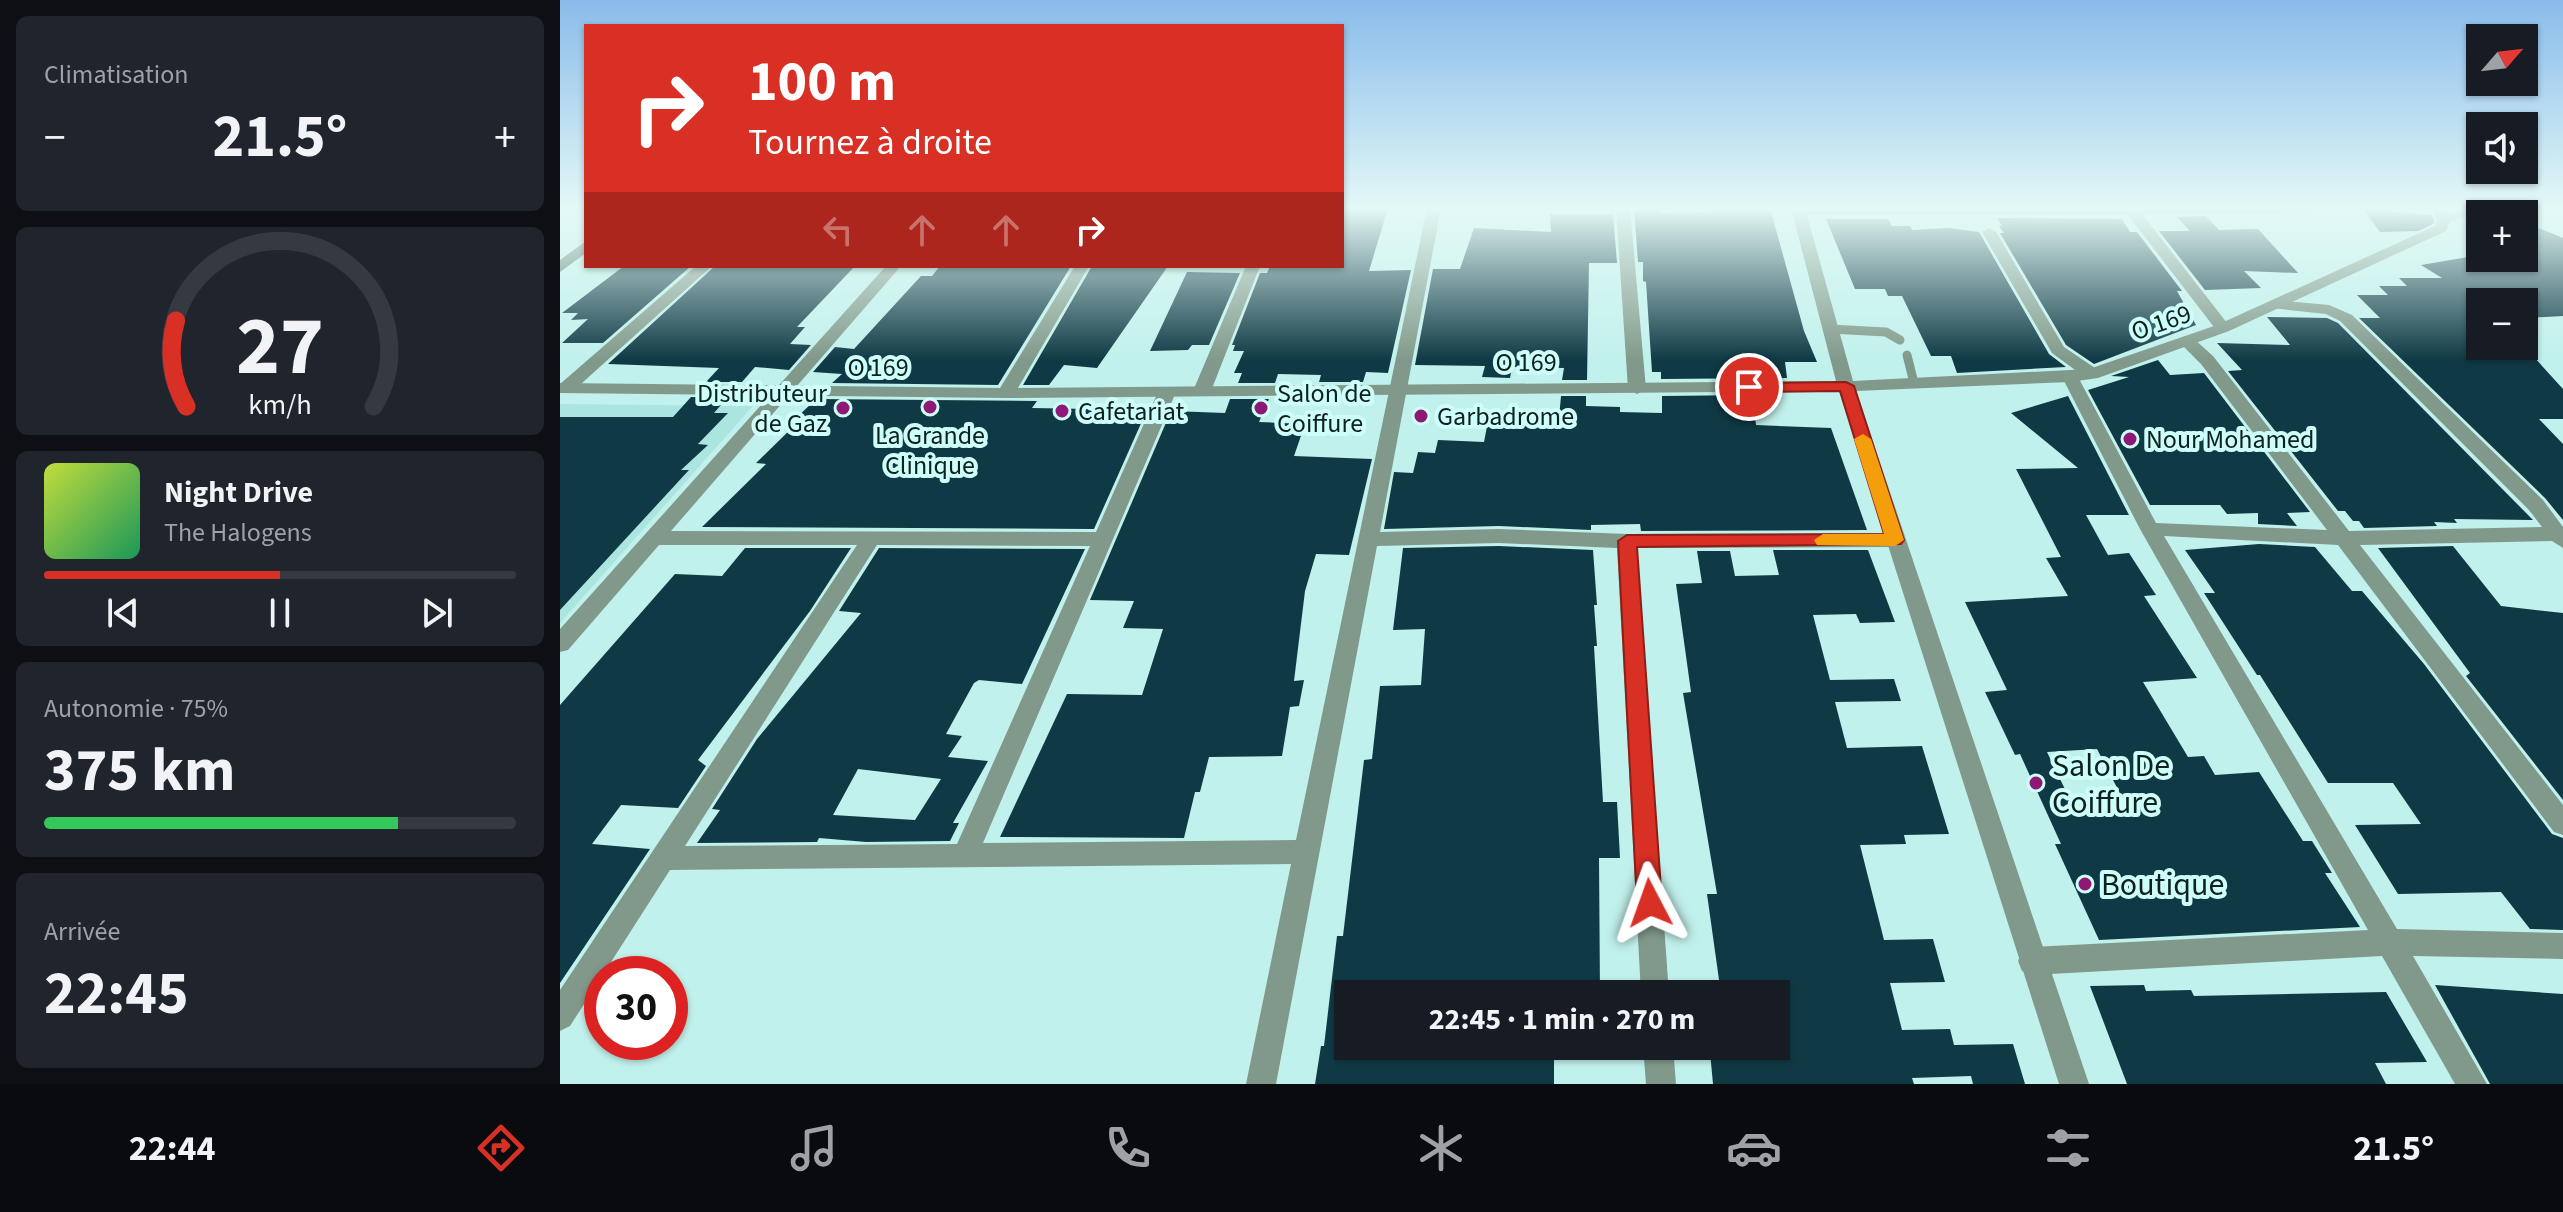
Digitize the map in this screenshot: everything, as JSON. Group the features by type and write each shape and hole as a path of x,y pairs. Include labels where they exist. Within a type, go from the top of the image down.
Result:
{"street":[{"path":"1261,1084 1425,259"},
{"path":"1627,259 1637,389"},
{"path":"1811,259 1846,386 1895,540 2074,1084"},
{"path":"2005,259 2058,350 2081,376 2150,529 2472,1084"},
{"path":"2169,259 2223,328"},
{"name":"O 169","path":"563,388 1006,393 1401,388 1637,389 1846,386 2081,376 2223,328 2375,259"},
{"path":"563,388 703,268"},
{"path":"560,644 779,392 892,268"},
{"path":"1006,393 1081,268"},
{"path":"1202,391 1252,268"},
{"path":"2276,305 2329,310 2346,318 2536,505 2561,538"},
{"path":"2187,341 2207,360 2563,824"},
{"path":"966,853 1167,392"},
{"path":"2150,529 2345,538 2561,538"},
{"path":"1370,539 1499,536 1627,541 1895,540"},
{"path":"653,538 1103,539"},
{"path":"560,1016 872,538"},
{"path":"1627,541 1654,980"},
{"path":"662,858 1306,852"},
{"path":"2032,961 2390,942 2563,946"},
{"path":"1659,1060 1661,1084"}],"lane":[{"path":"1830,329 1886,332 1900,340"},
{"path":"1907,355 1914,383"}],"shaded area":[{"path":"560,404 753,406 560,623"}],"building":[{"path":"1344,259 1373,259 1369,271 1411,270 1388,373 1366,372 1363,382 1319,382 1321,375 1278,374 1275,383 1238,383 1242,373 1234,373 1244,351 1233,351 1235,345 1232,345 1260,273 1267,273 1269,268 1344,268"},
{"path":"1464,259 1617,259 1617,263 1589,263 1587,380 1562,380 1564,368 1512,367 1510,378 1482,377 1485,366 1415,365 1433,269 1460,269"},
{"path":"1638,259 1784,259 1804,331 1817,362 1785,362 1787,378 1661,379 1661,372 1652,372 1646,282 1643,281 1643,262 1638,262"},
{"path":"1842,259 1994,259 2049,354 2066,367 1957,373 1951,356 1931,356 1902,296 1888,296 1885,289 1855,289"},
{"path":"2015,259 2157,259 2182,291 2177,291 2196,325 2094,364 2066,345"},
{"path":"2181,259 2285,259 2298,273 2244,271 2261,288 2205,290"},
{"path":"2466,259 2466,272 2538,272 2538,259 2563,259 2563,316 2538,317 2538,288 2466,288 2466,360 2537,360 2563,389 2563,419 2539,419 2563,444 2563,520 2545,498 2359,318 2380,318 2357,295 2388,295 2379,286 2407,286 2399,278 2442,278 2421,265"},
{"path":"621,268 689,268 603,343 562,343 588,319 571,320 578,313 562,313"},
{"path":"713,268 853,268 797,327 805,327 790,344 811,345 789,370 755,367 742,382 706,382 719,368 608,364"},
{"path":"938,268 1070,268 998,385 832,383 842,374 813,372 835,347 854,349 921,276 932,276"},
{"path":"1091,268 1167,268 1097,368 1064,365 1049,385 1023,385"},
{"path":"1187,272 1240,273 1209,345 1192,345 1188,350 1150,351"},
{"path":"2267,317 2327,318 2338,323 2533,520 2454,519 2457,523 2434,522 2437,526 2364,528 2345,511 2338,511 2228,371 2242,370 2217,343 2290,345"},
{"path":"2158,360 2170,375 2204,373 2310,512 2287,513 2297,526 2258,524 2258,513 2227,514 2220,505 2150,505 2088,390 2129,377 2111,376"},
{"path":"1752,395 1756,425 1831,428 1867,530 1641,531 1640,524 1591,525 1591,530 1499,526 1384,529 1394,472 1413,473 1418,452 1435,453 1438,440 1484,442 1489,416 1559,418 1561,396 1586,396 1586,406 1620,407 1620,412 1662,413 1662,396"},
{"path":"2068,396 2129,515 2086,515 2108,555 2129,553 2156,595 2144,596 2197,678 2143,682 2188,757 2204,756 2215,775 2259,772 2303,841 2312,841 2332,873 2325,873 2360,927 2099,940 2055,844 2061,844 2020,754 2015,755 1985,692 2007,690 1965,602 2068,596 2046,558 2061,557 2016,469 2078,468 2011,413","holes":["2097,749 2127,807 2075,810 2047,752"]},
{"path":"691,397 727,398 714,413 728,413 698,444 708,445 681,470 689,470 560,610 560,417 673,417"},
{"path":"816,399 1037,401 1032,408 1147,410 1094,529 702,527 766,464 756,463 796,424 790,424"},
{"path":"1230,399 1269,399 1259,422 1305,424 1294,456 1372,459 1349,555 1316,554 1305,591 1294,681 1304,680 1299,706 1290,707 1282,756 1209,757 1200,792 1195,792 1184,838 1000,837 1067,694 1142,695 1163,629 1123,628 1134,601 1090,600 1171,411 1225,413"},
{"path":"2259,544 2315,547 2352,591 2362,591 2424,664 2552,834 2563,838 2563,930 2530,929 2501,892 2398,894 2355,825 2421,824 2393,783 2328,783 2204,593 2215,593 2185,550"},
{"path":"1499,546 1593,550 1597,605 1594,605 1597,646 1594,646 1603,802 1617,802 1620,858 1599,858 1600,980 1334,980 1334,1060 1554,1060 1554,1084 1315,1084 1321,1046 1324,1046 1337,936 1343,936 1364,760 1372,759 1380,686 1421,685 1425,629 1393,630 1403,548"},
{"path":"2453,546 2501,606 2563,613 2563,800 2466,676 2470,673 2378,548"},
{"path":"745,548 851,548 810,611 698,760 706,766 678,808 621,805 592,844 650,849 560,983 560,705 675,574 722,576"},
{"path":"879,548 1085,549 1022,684 979,680 974,683 946,734 962,736 948,757 988,761 953,823 959,823 950,841 866,842 819,838 817,842 697,843 720,810 712,809 757,739 861,613 839,611","holes":["858,769 941,779 915,820 833,815"]},
{"path":"1773,550 1868,550 1895,622 1860,623 1856,614 1813,615 1830,680 1894,679 1901,701 1835,702 1847,748 1922,746 1949,834 1904,835 1906,844 1860,845 1884,940 1933,939 1945,982 1890,983 1902,1030 1950,1029 1954,1045 2013,1044 2025,1084 1973,1084 1971,1076 1912,1078 1914,1084 1713,1084 1711,1060 1790,1060 1790,980 1719,980 1707,894 1717,894 1683,693 1691,692 1676,584 1702,583 1697,551 1730,551 1735,576 1779,575"},
{"path":"2144,985 2146,991 2191,990 2194,996 2386,992 2427,1062 2375,1063 2386,1084 2127,1084 2090,986"},
{"path":"2435,985 2563,994 2563,1084 2490,1084"}],"slow traffic":[{"path":"1823,540 1895,540 1863,439"}],"place":[{"name":"La Grande Clinique","path":"930,407"},
{"name":"Distributeur de Gaz","path":"843,408"},
{"name":"Salon de Coiffure","path":"1261,408"},
{"name":"Cafetariat","path":"1062,411"},
{"name":"Garbadrome","path":"1421,416"},
{"name":"Nour Mohamed","path":"2130,439"},
{"name":"Salon De Coiffure","path":"2036,783"},
{"name":"Boutique","path":"2085,884"}],"route":[{"path":"1650,903 1627,541 1895,540 1846,386 1749,387"}]}
